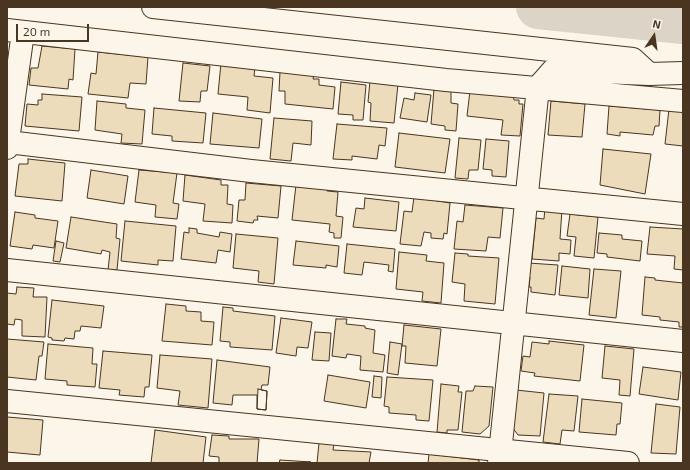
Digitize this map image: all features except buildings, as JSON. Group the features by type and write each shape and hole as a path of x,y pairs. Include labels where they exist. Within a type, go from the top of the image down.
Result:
{"street":[{"path":"153,7 633,59 649,74"},
{"path":"683,101 446,80 15,31 7,145 683,214"},
{"path":"500,457 538,87 553,70 649,74 683,73"},
{"path":"7,270 683,341"},
{"path":"7,401 500,457 628,463"}],"waterway":[{"path":"538,7 683,22"}]}
